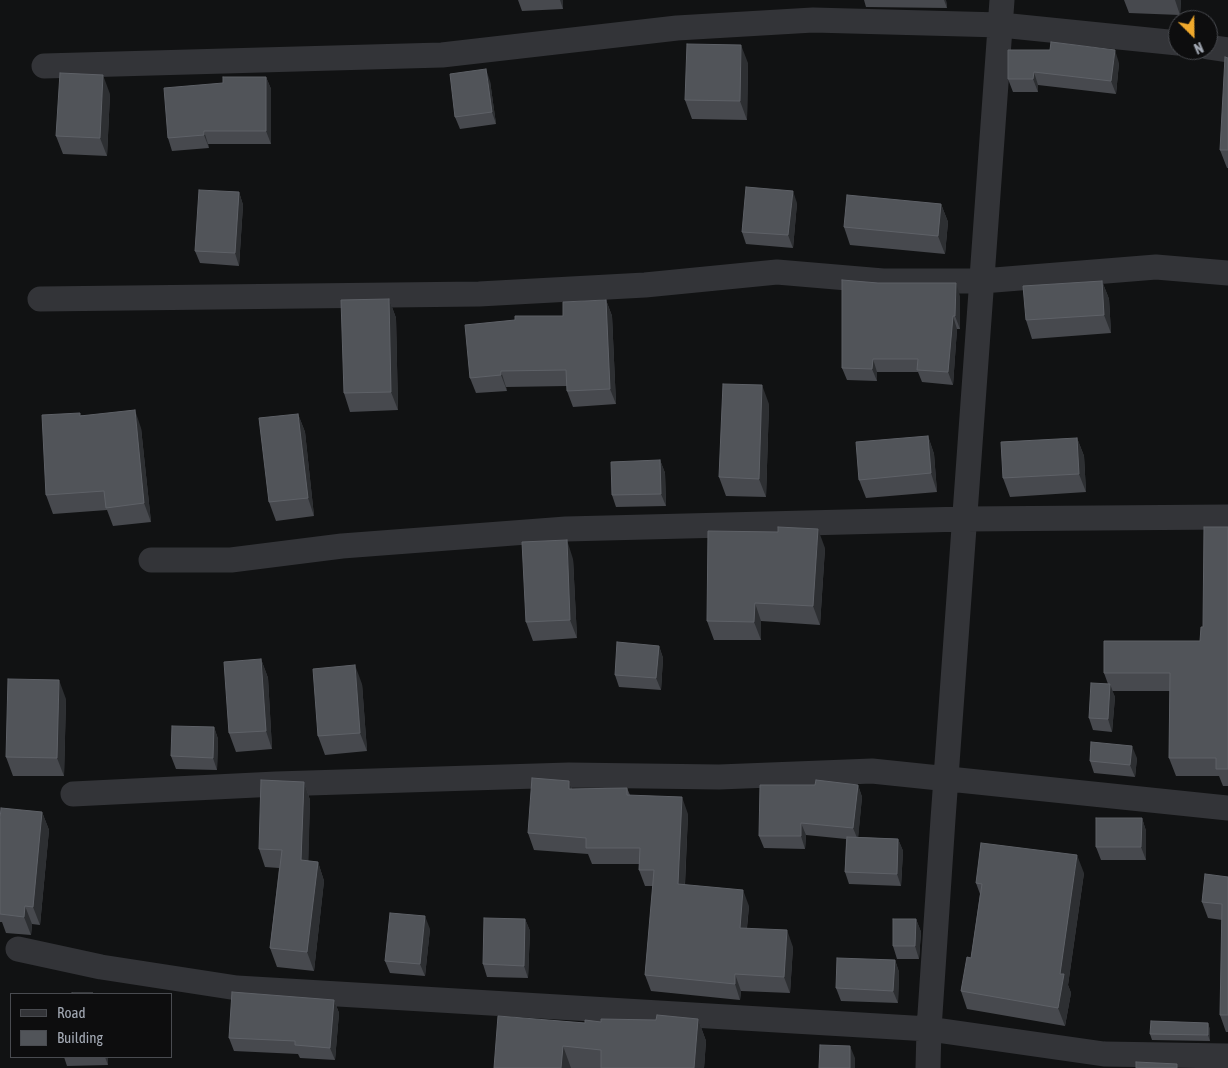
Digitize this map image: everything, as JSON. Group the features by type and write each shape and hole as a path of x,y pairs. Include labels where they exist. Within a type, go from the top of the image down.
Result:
{"street":[{"path":"928,1068 946,780 1002,0"},
{"path":"44,66 442,56 678,28 813,20 1001,25 1168,42"},
{"path":"40,299 479,294 645,286 777,272 883,282 982,281 1156,267 1228,273"},
{"path":"151,560 231,560 342,546 566,529 965,519 1228,517"},
{"path":"73,794 276,784 569,775 719,777 872,772 1228,808"},
{"path":"18,949 102,967 237,988 929,1029 1104,1054 1228,1056"}],"building":[{"path":"1051,42 1115,50 1111,81 1034,72 1033,79 1008,79 1008,50 1050,50"},
{"path":"687,44 741,45 740,101 685,100"},
{"path":"1225,57 1228,58 1228,150 1220,150"},
{"path":"486,69 492,112 455,117 450,74"},
{"path":"60,73 103,75 100,138 56,136"},
{"path":"223,77 266,77 266,131 204,131 204,135 168,138 164,88 223,83"},
{"path":"746,187 793,191 788,235 742,232"},
{"path":"199,190 239,192 235,253 195,251"},
{"path":"847,195 941,204 938,236 844,227"},
{"path":"842,280 878,283 956,283 955,316 953,316 948,372 917,370 918,359 873,359 872,369 842,368"},
{"path":"1102,281 1104,315 1026,320 1023,286"},
{"path":"389,299 391,392 344,393 341,300"},
{"path":"606,300 610,389 567,391 566,370 501,371 501,375 470,378 465,325 515,320 515,316 563,316 563,302"},
{"path":"723,384 762,385 759,479 719,477"},
{"path":"135,410 144,503 106,508 104,491 46,495 42,415 80,413 80,416"},
{"path":"298,414 308,498 269,502 259,418"},
{"path":"928,436 931,473 859,480 856,442"},
{"path":"1077,438 1079,474 1003,478 1001,442"},
{"path":"660,460 661,494 612,495 611,462"},
{"path":"778,527 818,529 813,606 755,603 754,622 707,621 708,531 778,532"},
{"path":"1204,527 1228,527 1228,769 1216,769 1216,758 1169,758 1170,673 1104,673 1104,641 1200,641 1201,627 1203,627"},
{"path":"567,540 570,620 526,622 522,542"},
{"path":"617,642 659,646 656,678 615,675"},
{"path":"261,659 266,731 229,733 224,662"},
{"path":"355,665 360,733 318,736 313,669"},
{"path":"8,679 59,680 57,758 6,757"},
{"path":"1091,683 1110,684 1108,719 1089,718"},
{"path":"172,726 214,727 213,758 171,756"},
{"path":"1091,742 1132,746 1130,765 1090,761"},
{"path":"532,778 569,781 569,789 627,788 627,795 682,797 678,884 743,890 740,928 787,930 784,977 735,974 735,984 645,975 654,870 639,870 640,848 586,848 586,838 528,833"},
{"path":"261,780 304,782 301,860 318,862 307,952 270,948 282,850 259,849"},
{"path":"816,780 858,785 853,828 801,823 801,836 759,836 760,785 815,785"},
{"path":"1,808 42,812 33,907 25,906 24,917 0,914"},
{"path":"1096,818 1142,818 1141,847 1096,847"},
{"path":"847,837 898,839 897,874 845,872"},
{"path":"981,843 1077,855 1060,974 1064,974 1058,1008 961,991 967,957 971,958 982,884 976,883"},
{"path":"1205,874 1228,877 1228,1015 1220,1015 1222,904 1202,902"},
{"path":"390,913 425,916 420,964 385,961"},
{"path":"484,918 525,919 524,966 483,964"},
{"path":"893,919 916,919 915,946 893,946"},
{"path":"837,958 895,960 893,991 836,988"},
{"path":"232,992 334,1000 330,1048 295,1045 295,1041 229,1038"},
{"path":"657,1015 698,1019 694,1068 601,1068 601,1050 563,1046 561,1068 494,1068 498,1016 585,1023 585,1020 601,1022 601,1019 656,1020"},
{"path":"1151,1021 1208,1023 1208,1035 1150,1034"},
{"path":"820,1045 850,1046 850,1068 819,1068"},
{"path":"1136,1062 1177,1064 1177,1068 1136,1068"}]}
